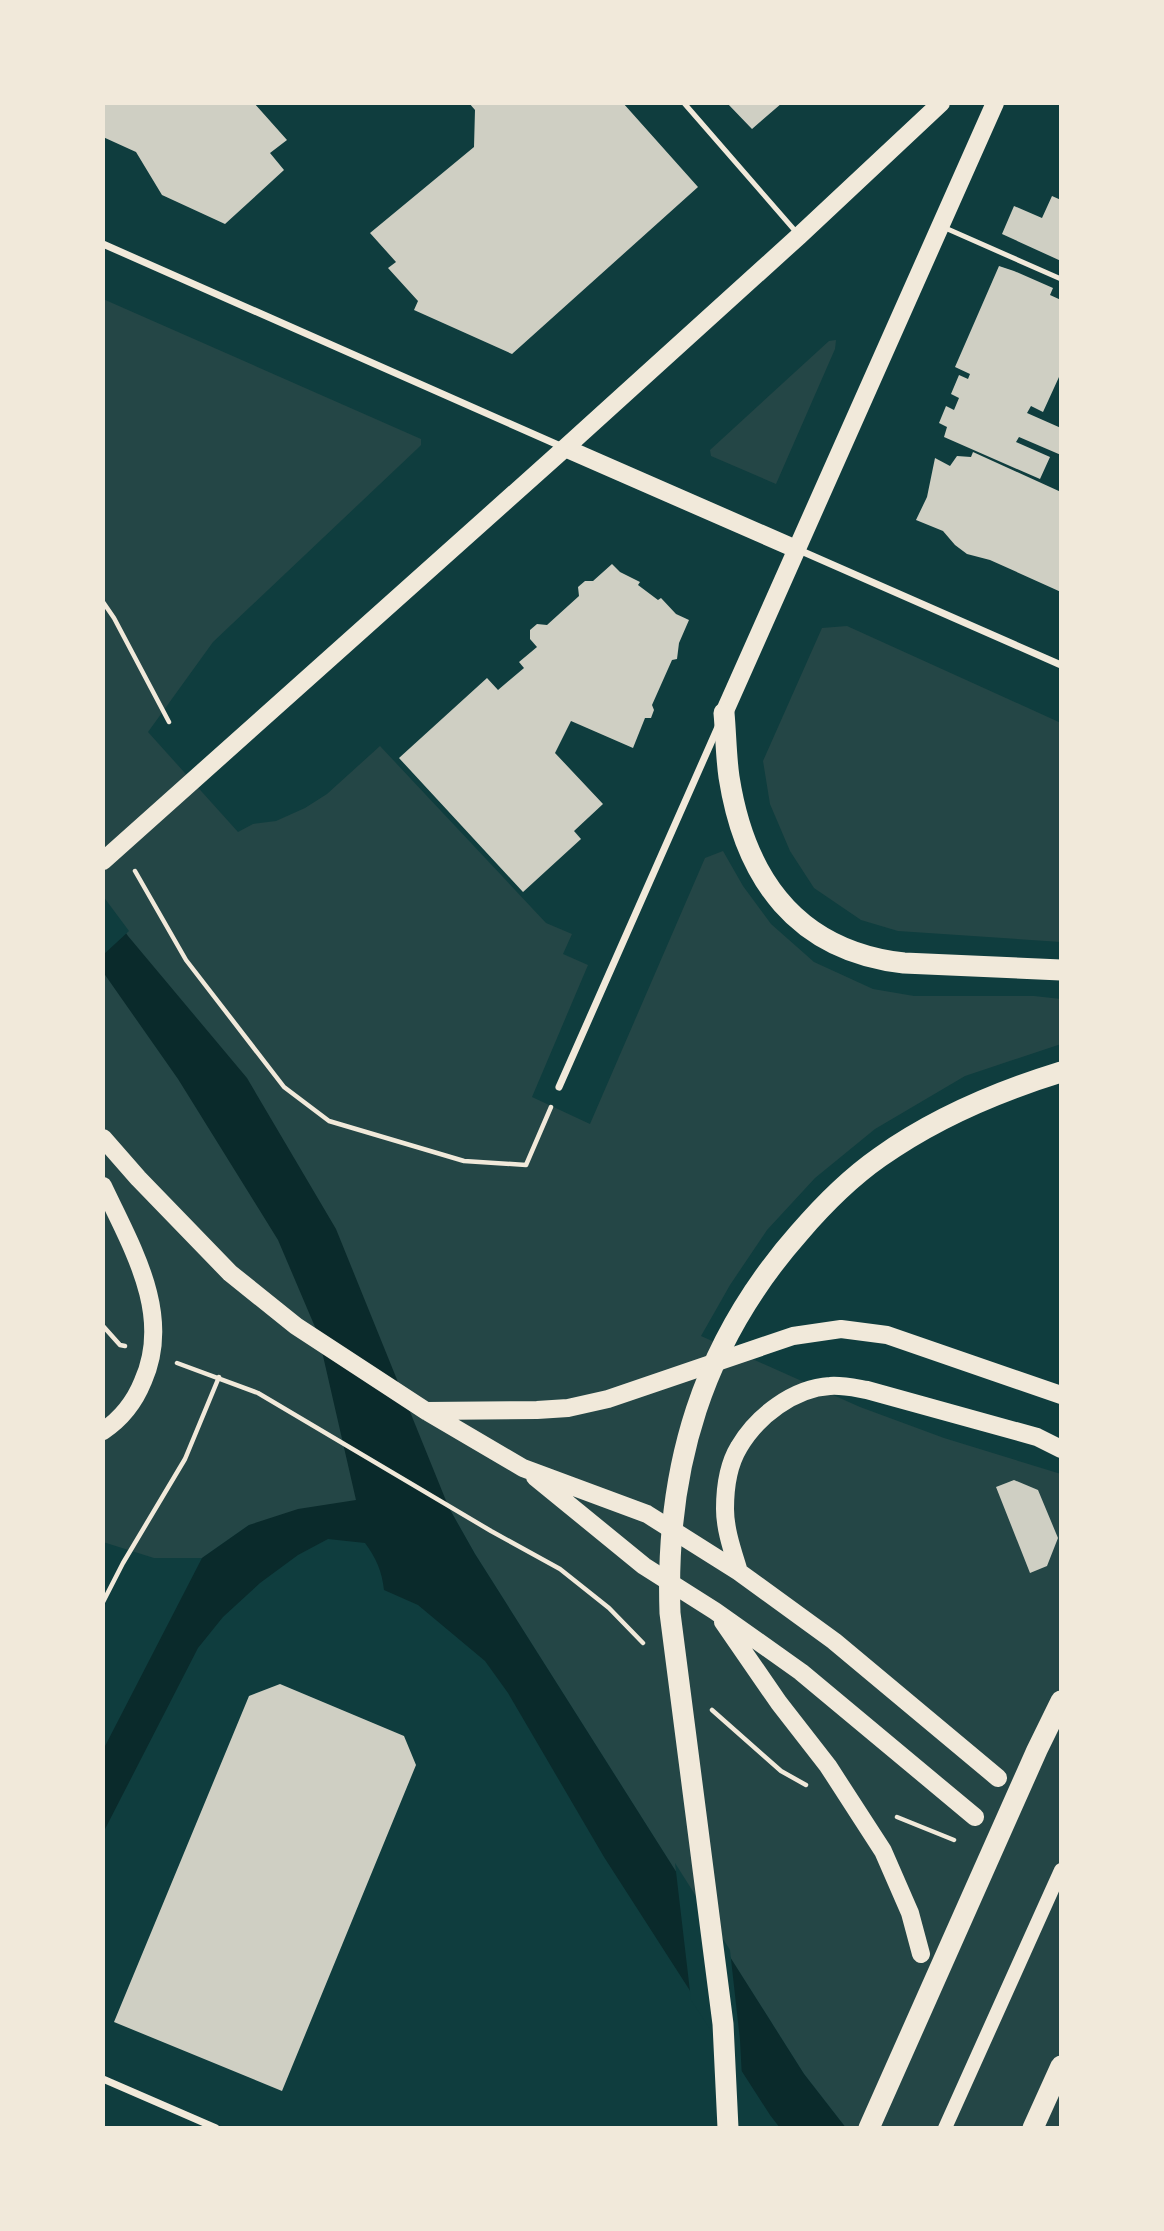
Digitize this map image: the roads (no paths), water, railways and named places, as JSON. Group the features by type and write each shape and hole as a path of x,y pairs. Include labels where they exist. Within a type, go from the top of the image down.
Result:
{"highway":[{"path":"724,713 729,776 744,838 756,866 770,888 804,926 828,942 878,960 904,964 1061,970"},
{"path":"728,2128 721,2000 670,1613 668,1573 672,1526 686,1438 718,1354 756,1286 803,1227 845,1185 877,1158 949,1115 986,1098 1061,1072"},
{"path":"869,2128 1061,1701"},
{"path":"1033,2128 1061,2066"}],"main road":[{"path":"103,861 565,448 941,103"},
{"path":"724,713 995,103"},
{"path":"565,448 796,549"},
{"path":"103,1138 230,1273 296,1326 426,1411 523,1468 644,1566 715,1611 801,1672 975,1817"},
{"path":"103,1186 140,1266 153,1310 152,1355 137,1396 103,1431"},
{"path":"426,1411 568,1408 608,1399 793,1336 841,1329 887,1335 1061,1395"},
{"path":"739,1572 725,1513 730,1468 739,1447 753,1428 769,1412 808,1390 828,1386 867,1390 1037,1437 1061,1449"},
{"path":"523,1468 647,1514 739,1572 834,1641 998,1777"},
{"path":"715,1611 779,1703 828,1766 883,1851 910,1913 921,1954"},
{"path":"945,2128 1061,1870"}],"street":[{"path":"103,244 565,448"},
{"path":"796,549 1061,665"},
{"path":"559,1087 724,713"},
{"path":"103,2079 216,2128"}],"lane":[{"path":"684,103 799,236"},
{"path":"940,225 1061,279"}]}
